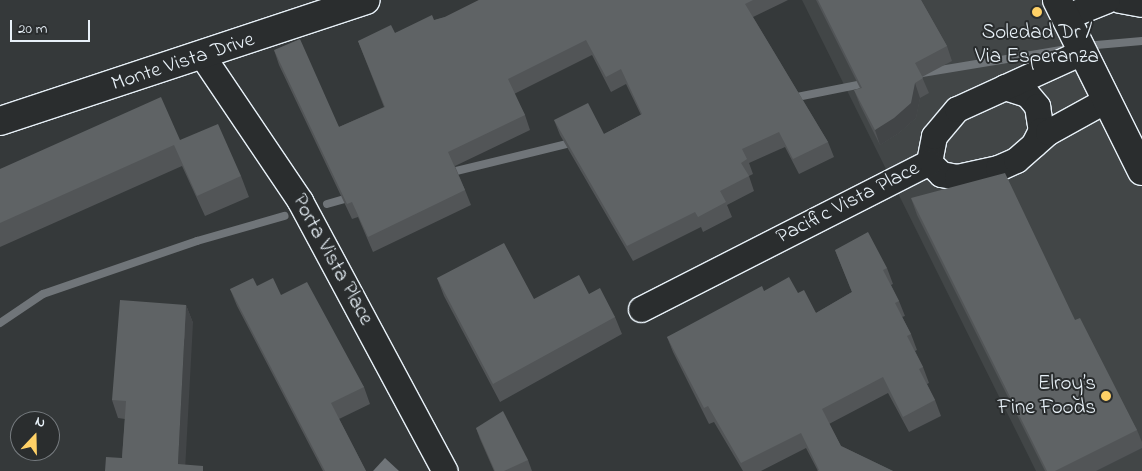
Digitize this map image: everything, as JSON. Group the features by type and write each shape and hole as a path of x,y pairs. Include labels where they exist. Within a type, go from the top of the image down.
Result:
{"street":[{"name":"Monte Vista Drive","path":"0,121 203,57 365,0"},
{"path":"1107,0 1061,8 1142,171"},
{"path":"1120,0 1142,4"},
{"name":"Pacific Vista Place","path":"641,308 928,162 934,136 944,121 974,98 1028,80 1082,52"},
{"name":"Porta Vista Place","path":"203,57 300,201 445,471"},
{"path":"1005,87 1027,94 1037,106 1041,130 1034,144"},
{"path":"928,162 941,174 976,174 1016,160 1034,144 1106,100"}],"shaded area":[{"path":"802,0 1058,0 1142,183 1142,471 1036,471"},
{"path":"385,458 399,471 373,471"}],"building":[{"path":"479,0 753,0 745,4 828,142 793,159 779,132 742,149 747,159 741,163 749,176 720,191 726,202 698,217 695,212 627,246 554,120 588,103 604,134 642,114 621,69 606,77 586,40 508,79 525,115 448,152 465,190 368,237 352,202 347,204 274,50 300,39 339,127 385,107 358,41 391,25 395,33 432,15 434,20 445,17"},
{"path":"818,0 921,0 947,46 915,63 923,78 915,83 911,103 894,118 875,130 854,90 862,88"},
{"path":"161,97 180,140 218,124 241,176 197,196 174,145 0,223 0,169"},
{"path":"1005,173 1075,320 1080,318 1137,430 1055,471 1047,471 911,198"},
{"path":"868,232 887,268 883,270 899,301 895,303 911,334 907,336 923,367 919,369 935,400 903,417 883,377 822,409 841,446 893,471 817,471 819,470 801,433 741,463 708,406 704,408 667,337 762,286 764,291 789,277 798,293 804,290 816,313 852,292 835,250"},
{"path":"504,243 534,299 579,275 589,294 600,288 615,317 493,384 437,278"},
{"path":"253,278 257,286 273,278 281,295 307,282 364,387 331,403 366,471 325,471 230,289"},
{"path":"120,300 186,305 178,464 203,466 203,471 105,471 106,457 122,458 126,401 112,400"},
{"path":"503,411 528,460 504,471 495,471 476,428"}],"waterway":[{"path":"1085,46 1142,41"},
{"path":"922,73 1061,50"},
{"path":"792,98 867,83"},
{"path":"448,173 575,142"},
{"path":"327,204 352,197"},
{"path":"0,323 43,294 197,241 284,216"}],"place":[{"name":"Soledad Dr / Via Esperanza","path":"1037,12"},
{"name":"Elroy’s Fine Foods","path":"1106,396"}]}
